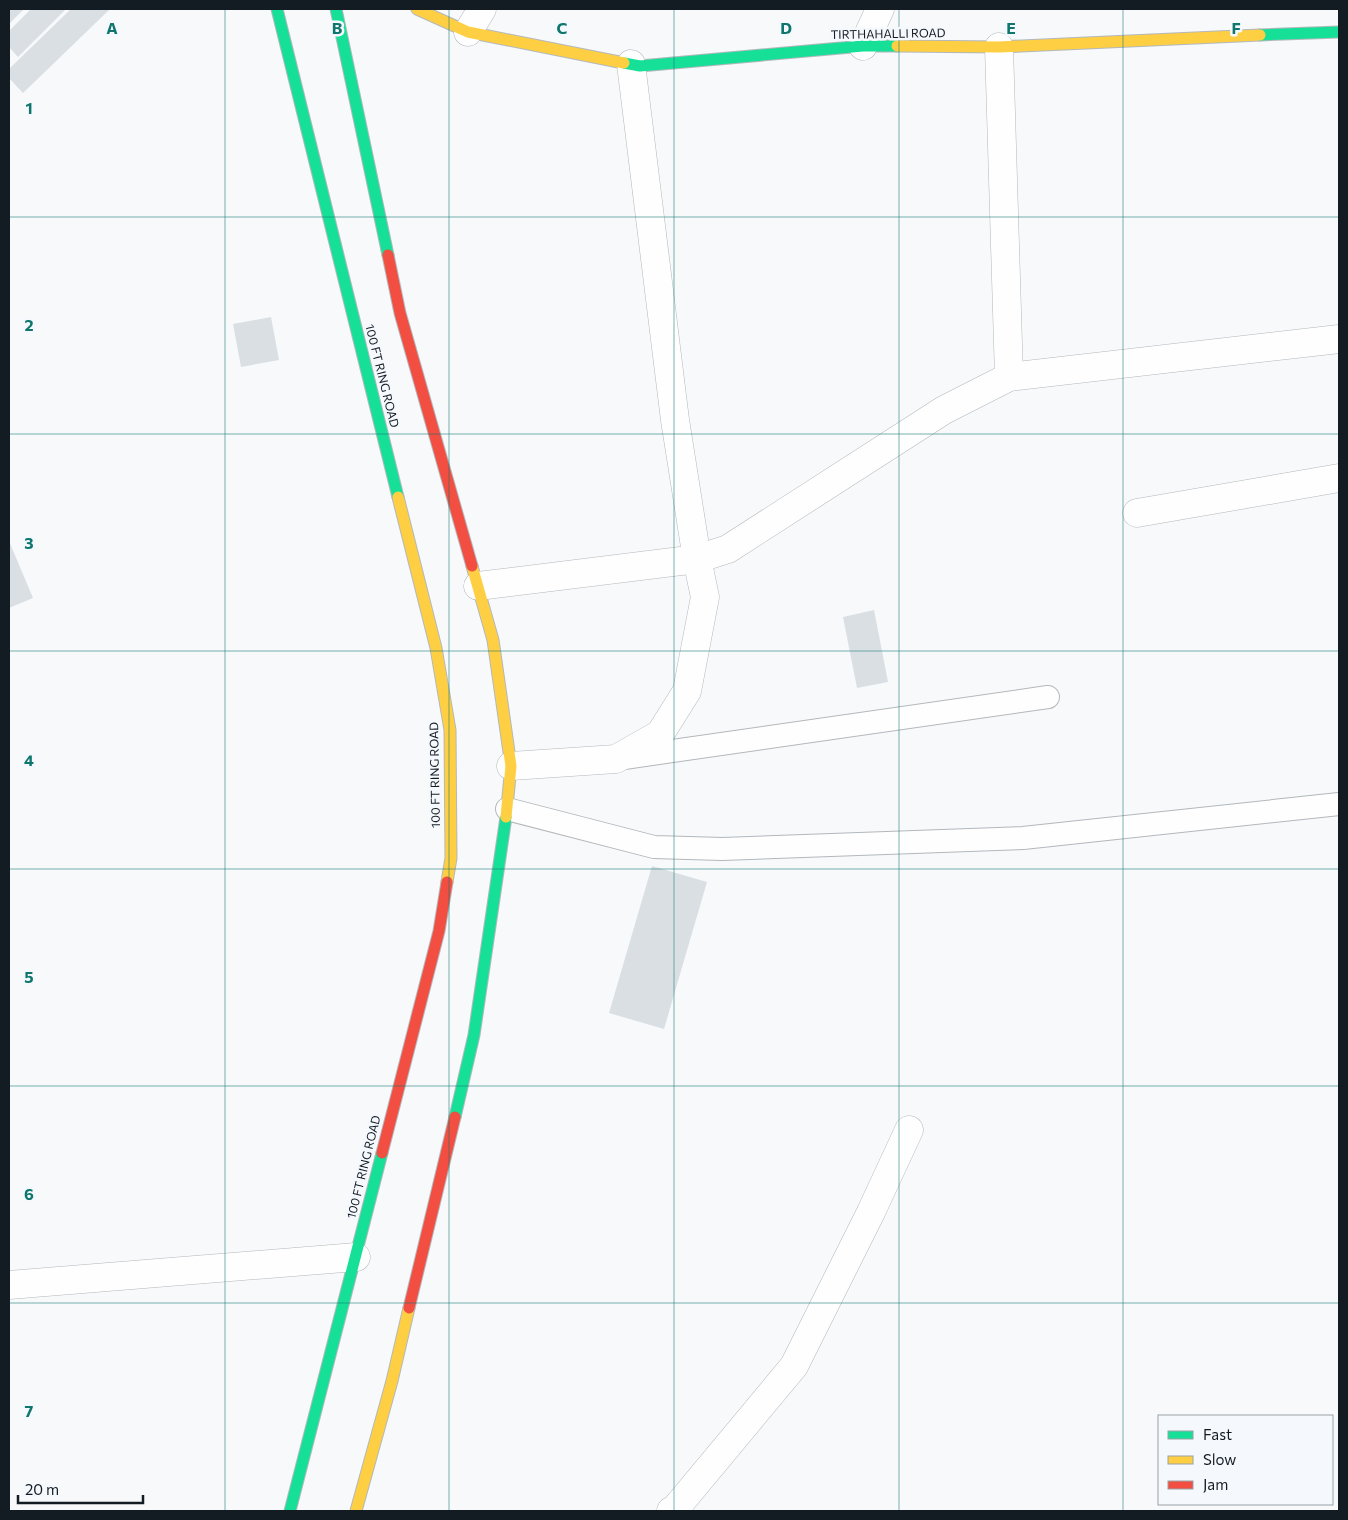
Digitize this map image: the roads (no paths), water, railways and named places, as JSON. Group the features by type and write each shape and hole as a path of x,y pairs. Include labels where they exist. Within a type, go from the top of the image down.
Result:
{"main road":[{"name":"100 FT RING ROAD","path":"277,9 436,648 450,730 451,858 439,931 290,1511"},
{"path":"336,9 400,313 493,640 511,766 507,809 474,1035 392,1381 356,1511"},
{"name":"TIRTHAHALLI ROAD","path":"417,9 468,32 640,66 863,46 998,47 1339,32"}],"street":[{"path":"468,32 482,9"},
{"path":"863,46 880,9"},
{"path":"998,47 1010,377"},
{"path":"511,766 616,759 660,734 687,691 705,597 697,559 675,420 631,64"},
{"path":"478,586 697,559 728,549 944,410 1010,377 1339,339"},
{"path":"1137,513 1339,478"},
{"path":"671,1511 675,1509 794,1366 872,1212 909,1130"},
{"path":"9,1285 356,1256"}],"lane":[{"path":"616,759 1048,697"},
{"path":"507,809 654,847 722,849 1023,838 1339,804"}]}
